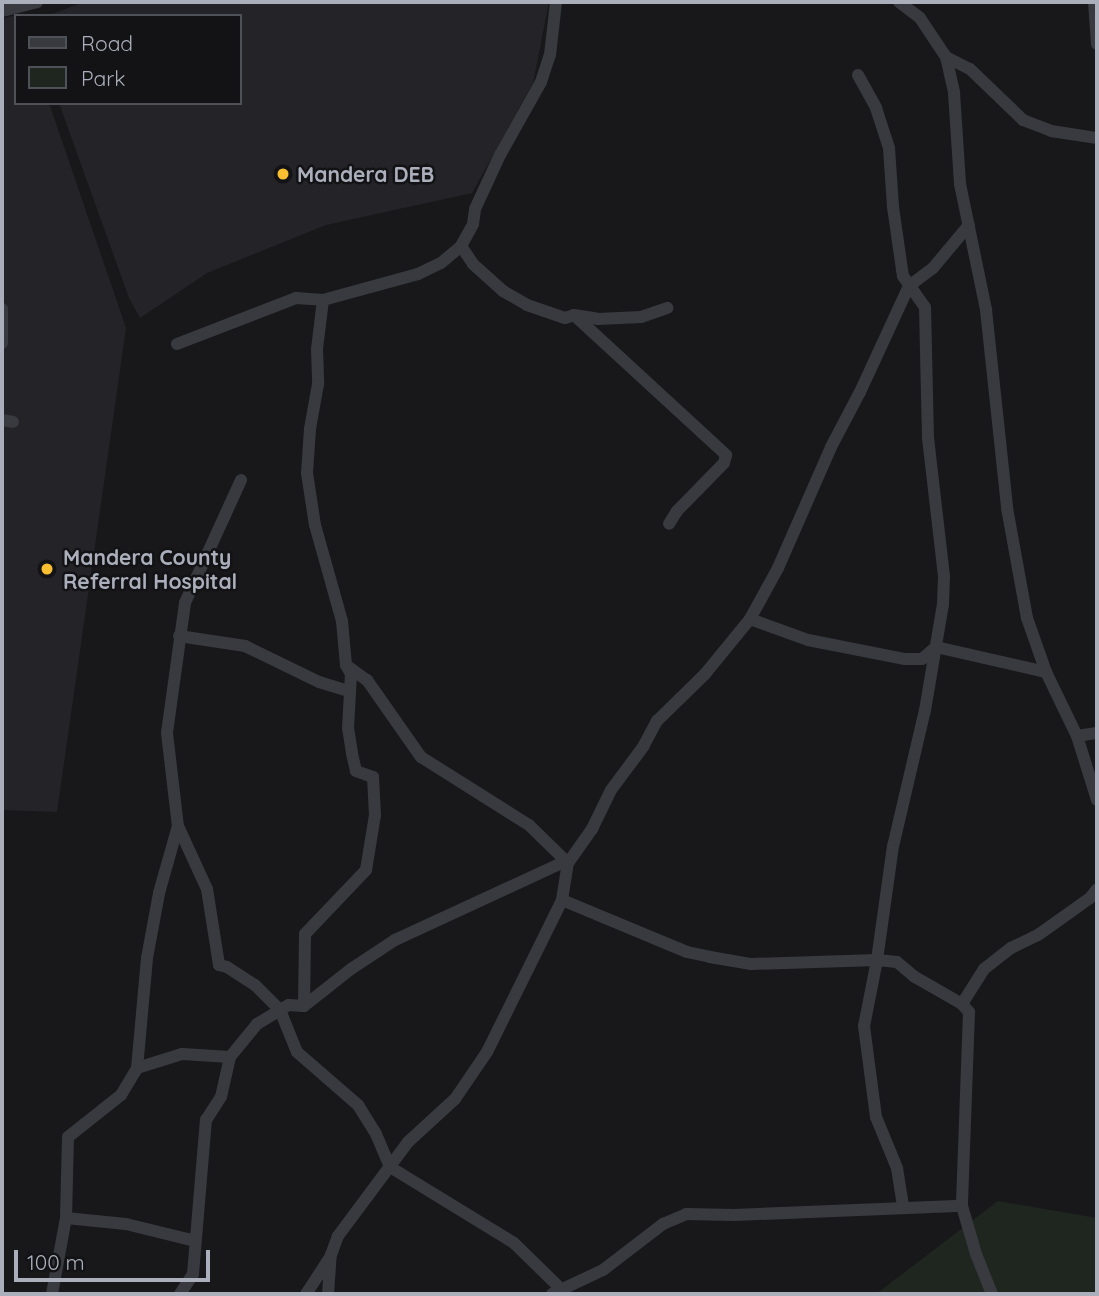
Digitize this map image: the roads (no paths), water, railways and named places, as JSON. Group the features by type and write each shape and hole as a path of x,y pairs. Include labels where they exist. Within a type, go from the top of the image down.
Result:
{"street":[{"path":"2,11 37,2"},
{"path":"177,344 296,298 323,300 418,274 441,263 461,246 473,224 475,209 500,155 541,82 551,55 556,2"},
{"path":"899,2 920,19 946,57 954,93 960,184 991,349 1007,508 1027,618 1046,671 1077,736 1097,800"},
{"path":"1094,2 1097,44"},
{"path":"946,57 970,69 1029,124 1051,131 1097,138"},
{"path":"858,75 876,108 889,148 897,242 903,276 925,307 928,438 944,576 936,647 920,735 893,846 877,960 864,1026 876,1117 897,1168 903,1207"},
{"path":"180,1294 193,1274 206,1120 221,1097 230,1057 257,1024 289,1005 304,1006 351,968 395,940 567,862 592,830 611,790 643,747 657,721 705,674 750,619 778,568 831,447 860,392 909,286 933,268 969,225"},
{"path":"461,246 472,264 503,291 527,305 565,318 574,315 598,320 641,317 667,308"},
{"path":"304,1006 305,934 366,870 376,815 373,777 356,771 352,753 348,728 351,674 346,665 342,621 315,525 307,473 310,429 318,384 317,349 323,300"},
{"path":"2,309 2,343"},
{"path":"574,315 726,455 724,463 677,511 669,524"},
{"path":"242,480 192,584 178,636 167,733 178,826 207,889 219,965 227,967 255,985 280,1010 297,1052 358,1105 376,1134 390,1167 514,1243 556,1292 604,1270 663,1224 686,1213 734,1215 962,1206"},
{"path":"750,619 808,640 905,659 922,659 936,647"},
{"path":"178,636 245,646 319,682 348,691"},
{"path":"936,647 1046,671"},
{"path":"346,665 367,680 421,757 529,825 567,862"},
{"path":"1077,736 1097,733"},
{"path":"52,1294 66,1218 68,1137 121,1096 137,1068 147,958 159,893 178,826"},
{"path":"306,1294 331,1255 338,1236 408,1142 455,1099 487,1052 562,900 567,862"},
{"path":"962,1004 984,969 1011,948 1038,935 1090,898 1097,889"},
{"path":"562,900 687,952 710,957 751,964 877,960 897,962 962,1004 969,1012 962,1206 976,1254 992,1294"},
{"path":"137,1068 183,1054 230,1057"},
{"path":"66,1218 126,1224 195,1241"},
{"path":"328,1294 331,1255"}],"place":[{"name":"Mandera DEB","path":"283,174"},
{"name":"Mandera County Referral Hospital","path":"47,569"}]}
